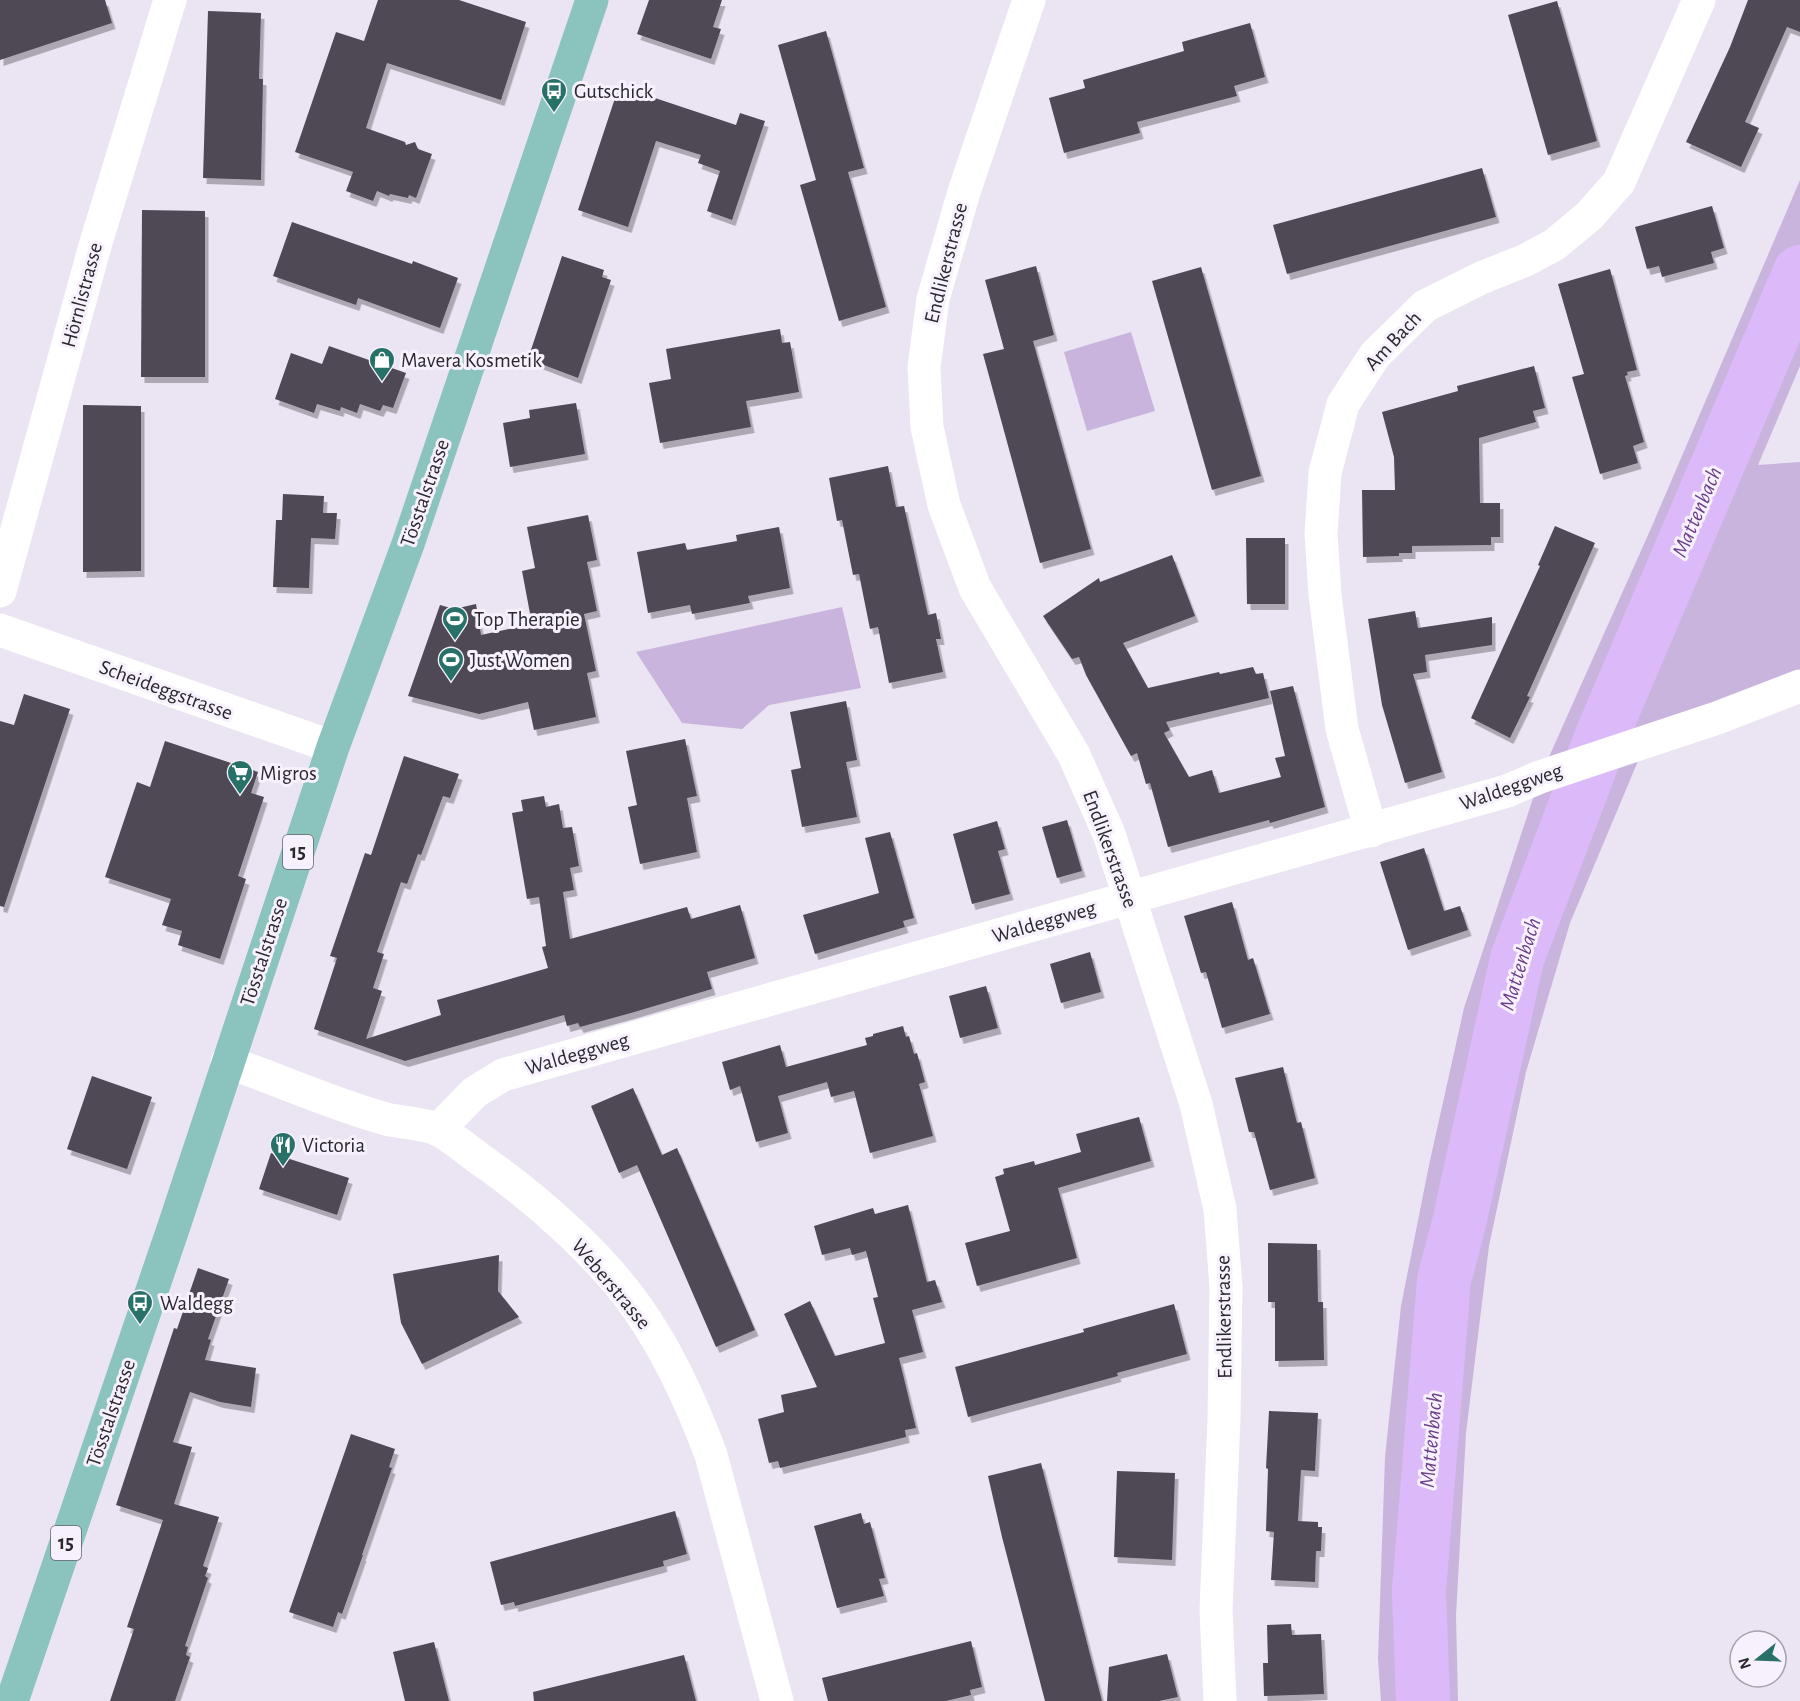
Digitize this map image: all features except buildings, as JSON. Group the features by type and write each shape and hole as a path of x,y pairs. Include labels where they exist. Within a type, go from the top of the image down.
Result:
{"main road":[{"name":"Tösstalstrasse","path":"12,1701 174,1226 333,747 412,532 592,0"}],"street":[{"name":"Hörnlistrasse","path":"0,591 95,246 170,0"},
{"name":"Endlikerstrasse","path":"1029,0 964,192 933,299 924,367 927,428 944,505 975,588 1074,755 1109,834 1196,1104 1220,1209 1226,1287 1224,1419 1216,1610 1220,1701"},
{"name":"Am Bach","path":"1371,831 1342,729 1325,595 1321,534 1325,473 1343,404 1375,355 1425,306 1545,250 1589,216 1618,182 1699,0"},
{"name":"Scheideggstrasse","path":"0,630 333,747"},
{"name":"Waldeggweg","path":"438,1130 475,1092 503,1075 1507,791 1540,777 1717,718 1800,686"},
{"name":"Weberstrasse","path":"227,1062 281,1080 307,1093 386,1119 438,1130 512,1182 561,1225 606,1270 637,1308 666,1354 696,1416 711,1455 777,1701"}],"shaded area":[{"path":"1800,180 1800,366 1758,465 1800,462 1800,686 1646,742 1570,923 1526,1072 1489,1246 1466,1433 1456,1616 1458,1701 1381,1701 1378,1659 1385,1457 1401,1306 1464,1008 1540,777 1652,526"},
{"path":"1131,332 1155,411 1087,431 1064,352"},
{"path":"842,607 861,688 769,705 742,729 682,723 636,652"}],"waterway":[{"name":"Mattenbach","path":"1423,1701 1419,1591 1444,1280 1459,1223 1517,959 1603,733 1800,272"}],"place":[{"name":"Gutschick","path":"554,114"},
{"name":"Mavera Kosmetik","path":"382,383"},
{"name":"Top Therapie","path":"455,642"},
{"name":"Just Women","path":"451,683"},
{"name":"Migros","path":"240,796"},
{"name":"Victoria","path":"283,1168"},
{"name":"Waldegg","path":"140,1326"}]}
